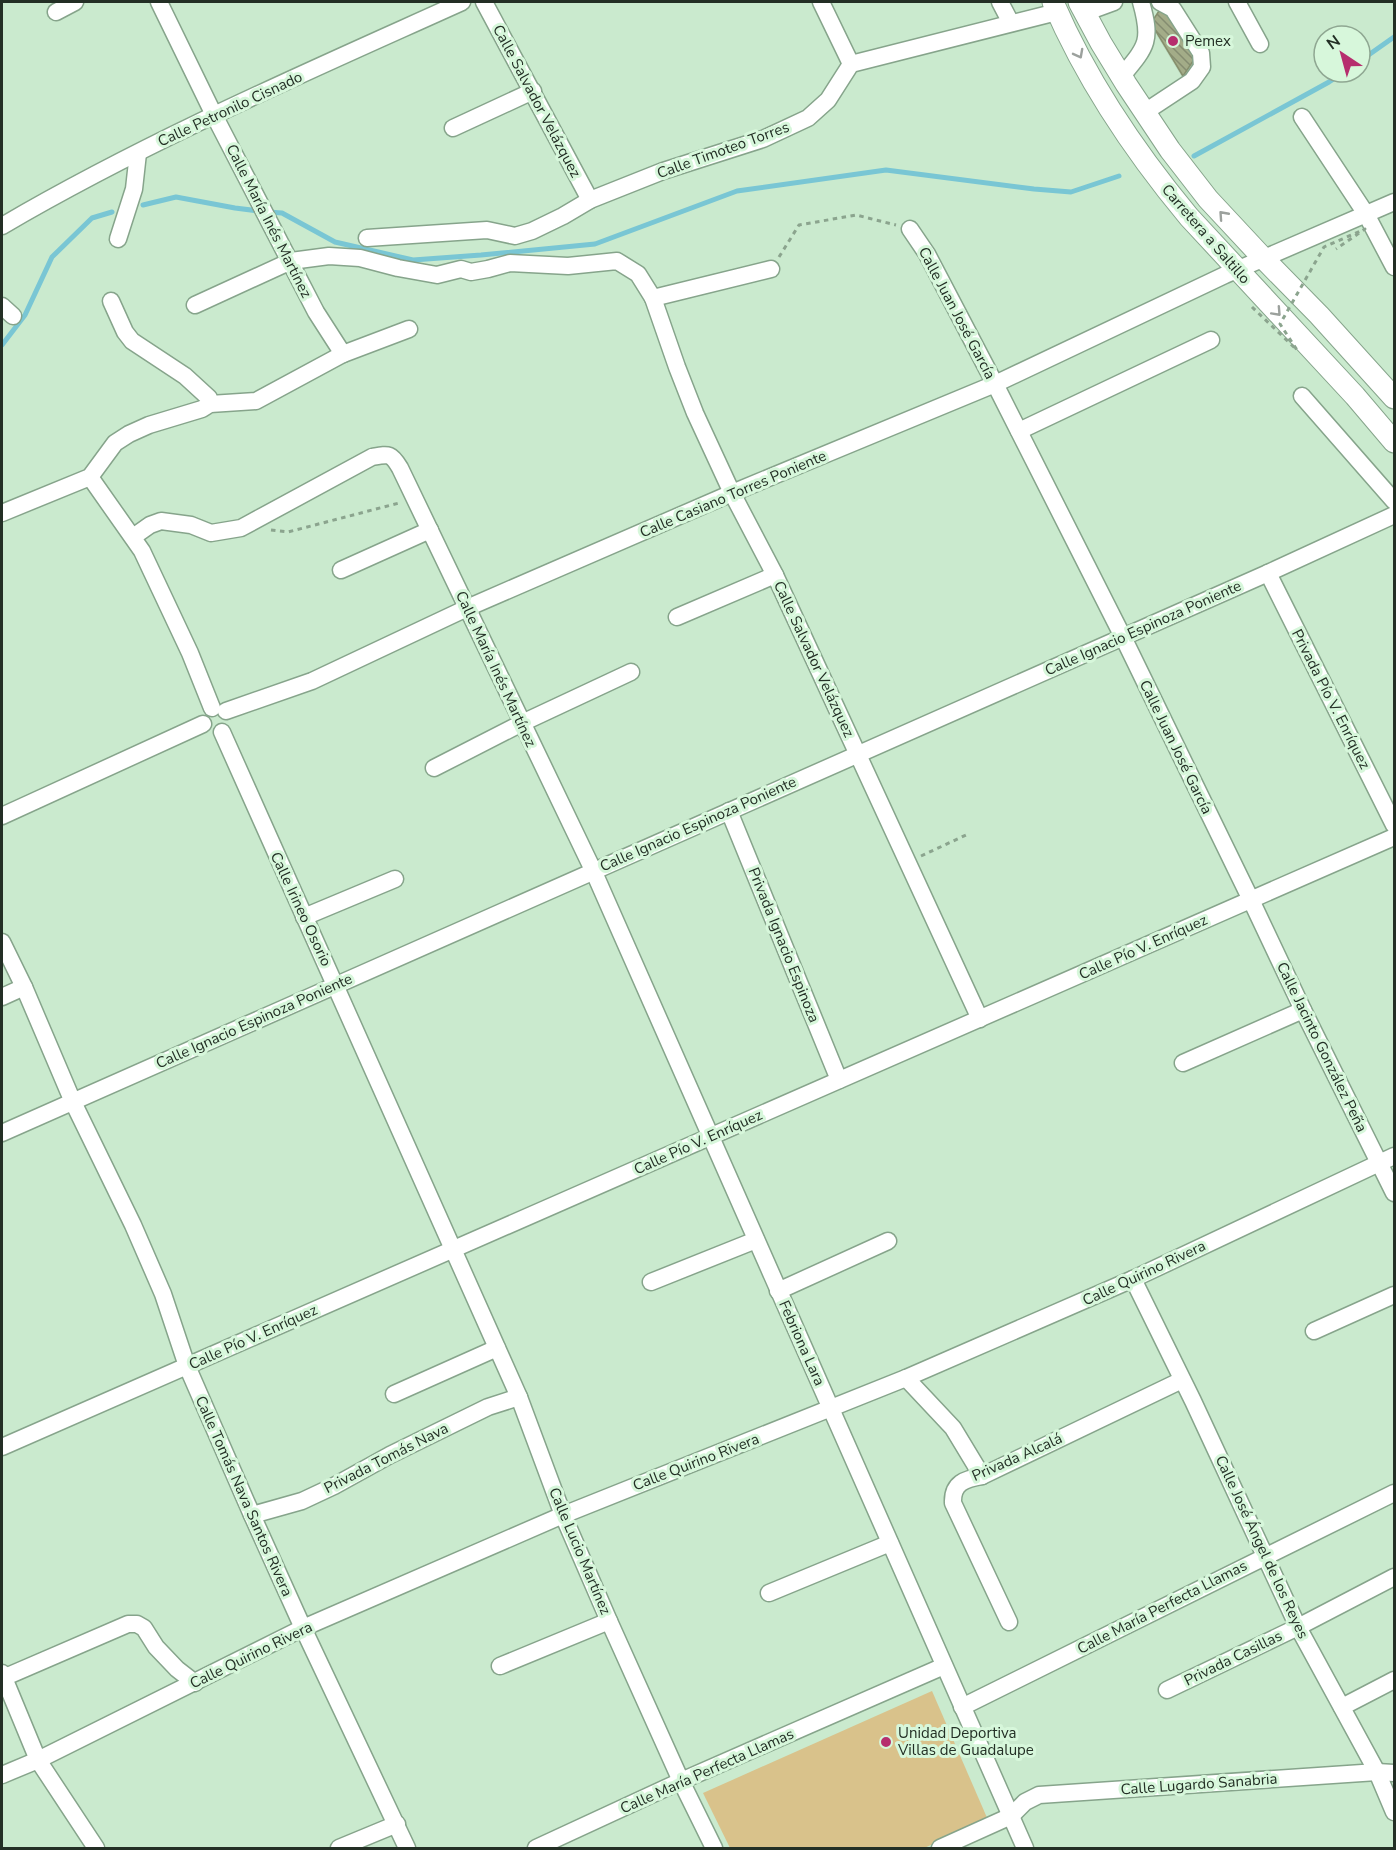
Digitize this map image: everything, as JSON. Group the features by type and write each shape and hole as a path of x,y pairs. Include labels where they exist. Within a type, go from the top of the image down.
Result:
{"main road":[{"name":"Carretera a Saltillo","path":"1055,7 1079,56 1149,167 1189,217 1395,442"},
{"name":"Carretera a Saltillo","path":"1082,7 1145,112 1170,150 1208,199 1395,398"}],"street":[{"path":"56,12 75,2"},
{"name":"Calle María Inés Martínez","path":"159,2 214,115 316,312 343,354"},
{"name":"Calle Petronilo Cisnado","path":"2,226 53,196 214,115 462,2"},
{"name":"Calle Salvador Velázquez","path":"484,2 590,200"},
{"path":"821,2 851,64 1011,23 1055,7"},
{"path":"1000,2 1011,23"},
{"path":"1082,7 1114,2"},
{"path":"1122,76 1143,51 1148,25 1141,2"},
{"path":"1145,112 1192,81 1202,67 1201,53 1170,7 1160,2"},
{"path":"1237,2 1260,44"},
{"name":"Calle Timoteo Torres","path":"515,236 532,231 590,200 663,171 763,139 808,118 828,100 851,64"},
{"path":"453,128 533,91"},
{"path":"1302,117 1366,214 1395,267"},
{"path":"118,239 134,189 138,153"},
{"name":"Calle Casiano Torres Poniente","path":"219,709 312,681 467,608 995,384 1263,258 1395,202"},
{"name":"Calle Juan José García","path":"910,229 927,254 995,384 1123,637 1251,900"},
{"path":"367,238 487,230 515,236 510,263"},
{"path":"195,305 291,261 329,256 360,258 398,268 437,274 461,269 471,272 510,263 568,266 617,261 638,274 653,298 771,269"},
{"name":"Calle Salvador Velázquez","path":"653,298 695,413 732,494 775,575 980,1019"},
{"path":"111,301 125,332 132,341 185,376 209,398 210,404"},
{"path":"2,513 90,477 115,443 129,434 210,404 256,401 343,354 409,329"},
{"path":"1018,431 1211,340"},
{"path":"1302,396 1395,501"},
{"name":"Calle María Inés Martínez","path":"241,528 372,457 387,454 393,457 593,870"},
{"path":"90,477 142,551 219,709 229,718 226,730 217,734 210,733 203,724 204,714 219,709"},
{"name":"Calle Ignacio Espinoza Poniente","path":"2,1133 1395,515"},
{"path":"133,537 150,525 161,521 191,525 211,533 241,528"},
{"path":"341,570 430,530"},
{"name":"Privada Pío V. Enríquez","path":"1268,573 1395,825"},
{"path":"677,617 775,575"},
{"path":"434,768 522,723 631,672"},
{"path":"2,816 203,724"},
{"name":"Calle Irineo Osorio","path":"222,732 453,1249"},
{"name":"Privada Ignacio Espinoza","path":"729,811 839,1080"},
{"name":"Calle Pío V. Enríquez","path":"2,1447 1395,837"},
{"name":"Febriona Lara","path":"593,870 1025,1848"},
{"path":"304,917 395,879"},
{"name":"Calle Jacinto González Peña","path":"1251,900 1303,1010 1387,1160 1395,1193"},
{"name":"Calle Tomás Nava Santos Rivera","path":"2,942 74,1102 133,1225 163,1294 187,1366 252,1515 407,1848"},
{"path":"2,997 24,987"},
{"path":"1183,1063 1303,1010"},
{"name":"Calle Quirino Rivera","path":"2,1775 38,1760 303,1628 562,1515 906,1378 1133,1279 1387,1160"},
{"path":"651,1282 756,1240"},
{"path":"778,1291 888,1241"},
{"name":"Calle Lucio Martínez","path":"453,1249 519,1397 562,1515 681,1781 714,1848"},
{"name":"Calle José Ángel de los Reyes","path":"1133,1279 1266,1555 1298,1627 1377,1772 1395,1812"},
{"path":"1314,1331 1395,1295"},
{"path":"394,1394 497,1348"},
{"path":"906,1378 953,1428 982,1476"},
{"name":"Privada Alcalá","path":"1009,1622 953,1503 952,1495 958,1483 982,1476 1182,1380"},
{"name":"Privada Tomás Nava","path":"252,1515 302,1501 478,1412 519,1397"},
{"name":"Calle María Perfecta Llamas","path":"962,1707 1395,1493"},
{"path":"769,1593 890,1543"},
{"name":"Privada Casillas","path":"1167,1690 1395,1577"},
{"path":"500,1666 609,1621"},
{"path":"96,1848 38,1760 2,1676 128,1624 137,1624 144,1628 156,1647 177,1669 195,1683"},
{"name":"Calle María Perfecta Llamas","path":"536,1848 681,1781 944,1666"},
{"path":"1342,1707 1395,1680"},
{"name":"Calle Lugardo Sanabria","path":"940,1848 1011,1816 1025,1802 1039,1795 1377,1772 1395,1773"},
{"path":"339,1848 397,1824"}],"path":[{"path":"771,269 799,225 855,215 910,229"},
{"path":"1252,307 1297,350 1280,324 1324,247 1365,229 1336,249"},
{"path":"241,528 288,532 415,499"},
{"path":"908,862 966,835"}],"shaded area":[{"name":"Unidad Deportiva Villas de Guadalupe","path":"932,1691 988,1820 924,1848 730,1848 703,1793"}],"building":[{"name":"Pemex","path":"1163,5 1195,58 1183,76 1151,23"}],"waterway":[{"path":"1372,53 1394,37"},
{"path":"1194,156 1325,84"},
{"path":"268,212 282,213 335,242 413,260 595,244 737,191 886,170 1071,192 1119,176"},
{"path":"143,205 176,197 259,211"},
{"path":"2,345 25,315 52,257 92,218 112,212"}],"place":[{"name":"Pemex","path":"1173,41"},
{"name":"Unidad Deportiva Villas de Guadalupe","path":"886,1742"}]}
